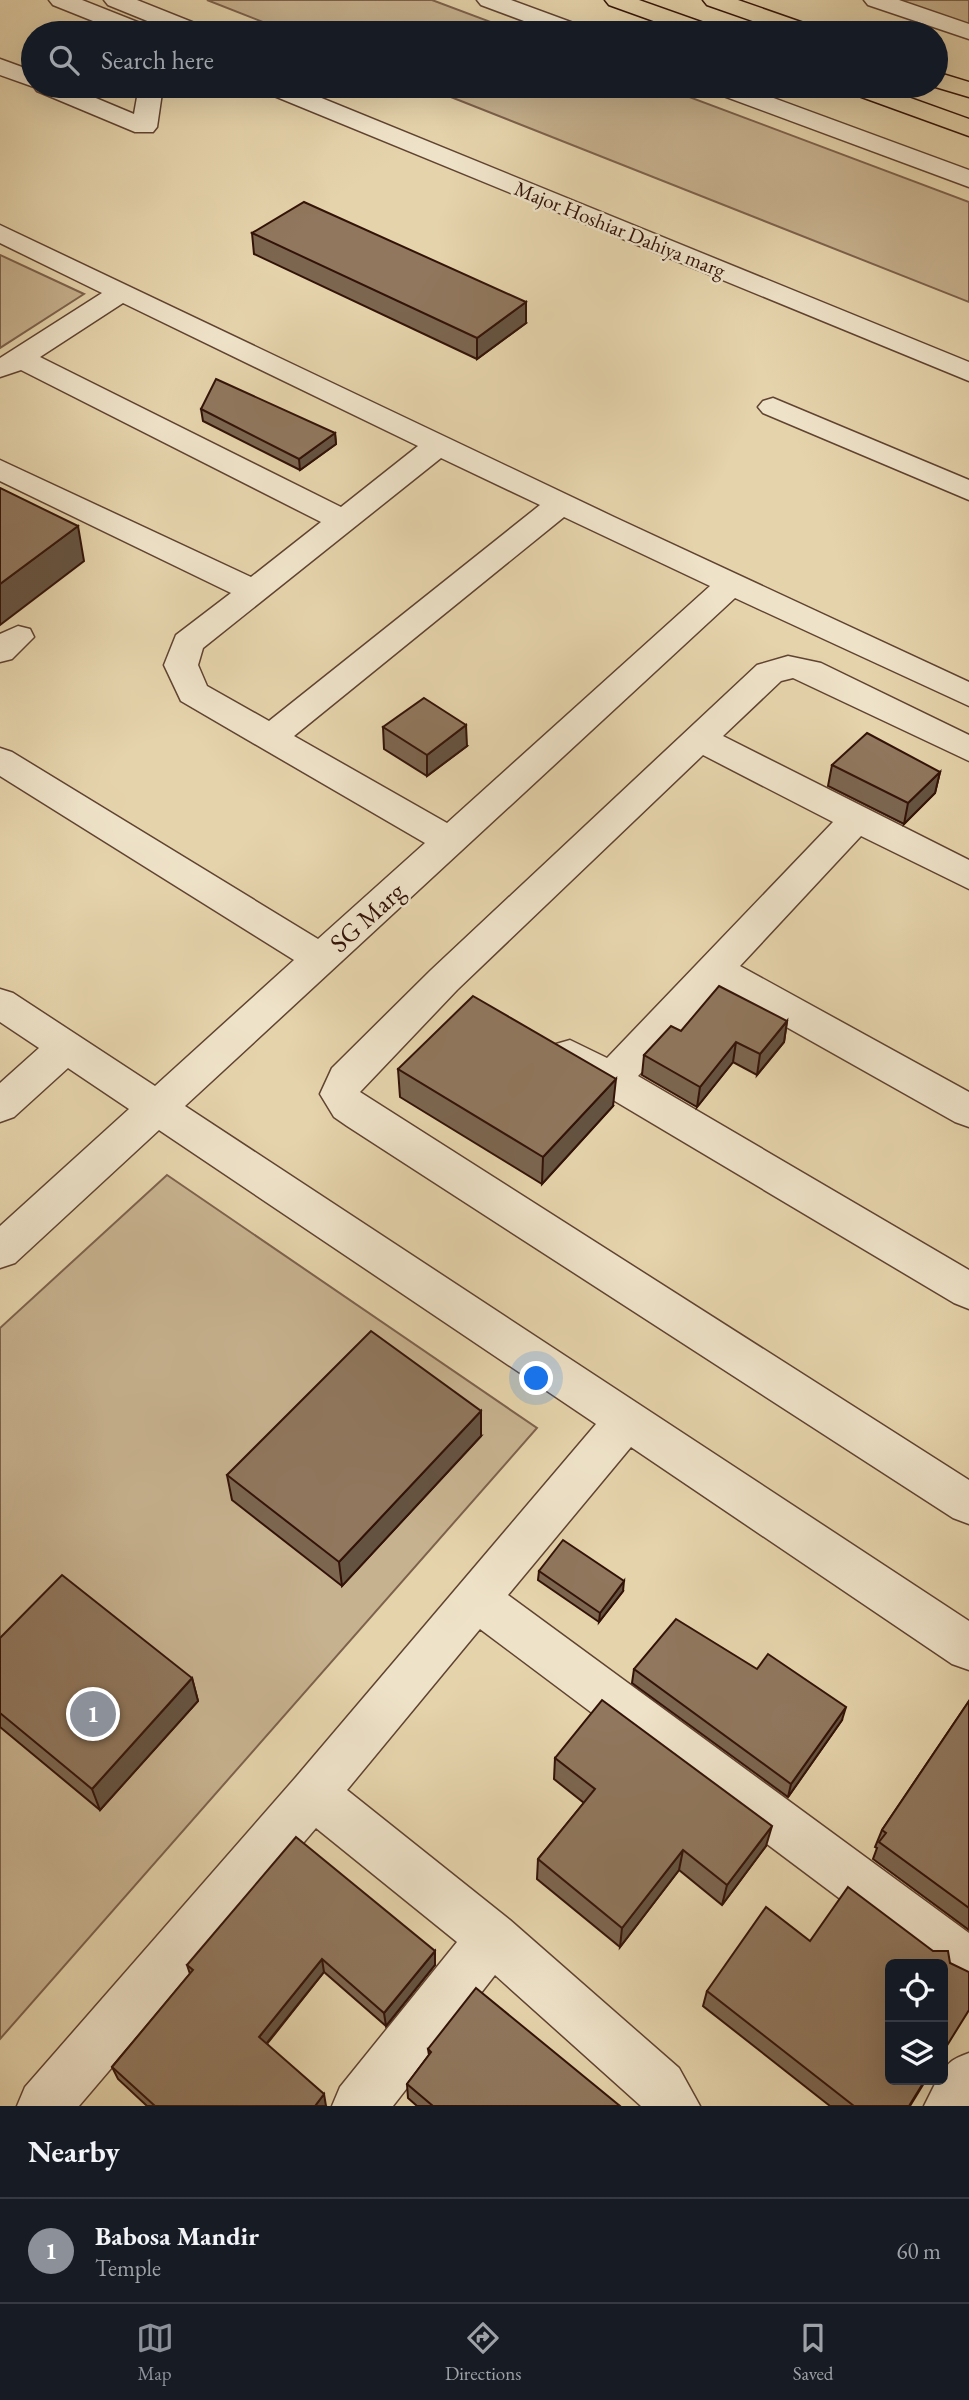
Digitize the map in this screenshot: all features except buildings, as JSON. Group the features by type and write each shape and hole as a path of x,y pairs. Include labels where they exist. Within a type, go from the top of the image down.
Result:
{"main road":[{"path":"617,0 676,21"},
{"path":"715,0 774,21"},
{"path":"948,83 969,90"},
{"path":"887,98 969,128"}],"street":[{"path":"61,0 113,21"},
{"path":"117,0 169,21"},
{"path":"489,0 546,21"},
{"path":"876,0 937,21"},
{"path":"948,25 969,32"},
{"path":"0,66 21,75"},
{"path":"75,98 144,127 149,98"},
{"name":"Major Hoshiar Dahiya marg","path":"300,98 969,372"},
{"name":"Major Hoshiar Dahiya marg","path":"358,98 969,346"},
{"path":"751,98 969,179"},
{"path":"0,233 969,695"},
{"path":"10,365 122,292"},
{"path":"10,365 342,520"},
{"path":"773,407 969,491"},
{"path":"440,444 188,643 181,666 193,692 449,841"},
{"path":"8,483 252,590"},
{"path":"270,739 562,503"},
{"name":"SG Marg","path":"0,1251 733,583"},
{"path":"969,749 795,666 780,667 769,673 444,980 346,1079 340,1094 348,1106 969,1504"},
{"path":"700,739 969,876"},
{"path":"0,761 321,958"},
{"path":"611,1079 857,819"},
{"path":"714,969 969,1111"},
{"path":"444,980 480,1001"},
{"path":"0,1003 969,1648"},
{"path":"539,1036 969,1291"},
{"path":"0,1106 66,1047"},
{"path":"44,2106 313,1794 626,1420"},
{"path":"475,1598 969,1964"},
{"path":"313,1794 492,1938 660,2087 673,2106"},
{"path":"359,2106 492,1938"},
{"path":"951,2106 969,2079"}],"shaded area":[{"path":"207,0 432,0 488,21 260,21"},
{"path":"895,0 969,0 969,25"},
{"path":"453,98 692,98 969,202 969,302"},
{"path":"0,255 84,294 0,348"},
{"path":"167,1175 537,1428 0,2039 0,1328"}],"place":[{"name":"Babosa Mandir","path":"93,1714"}]}
